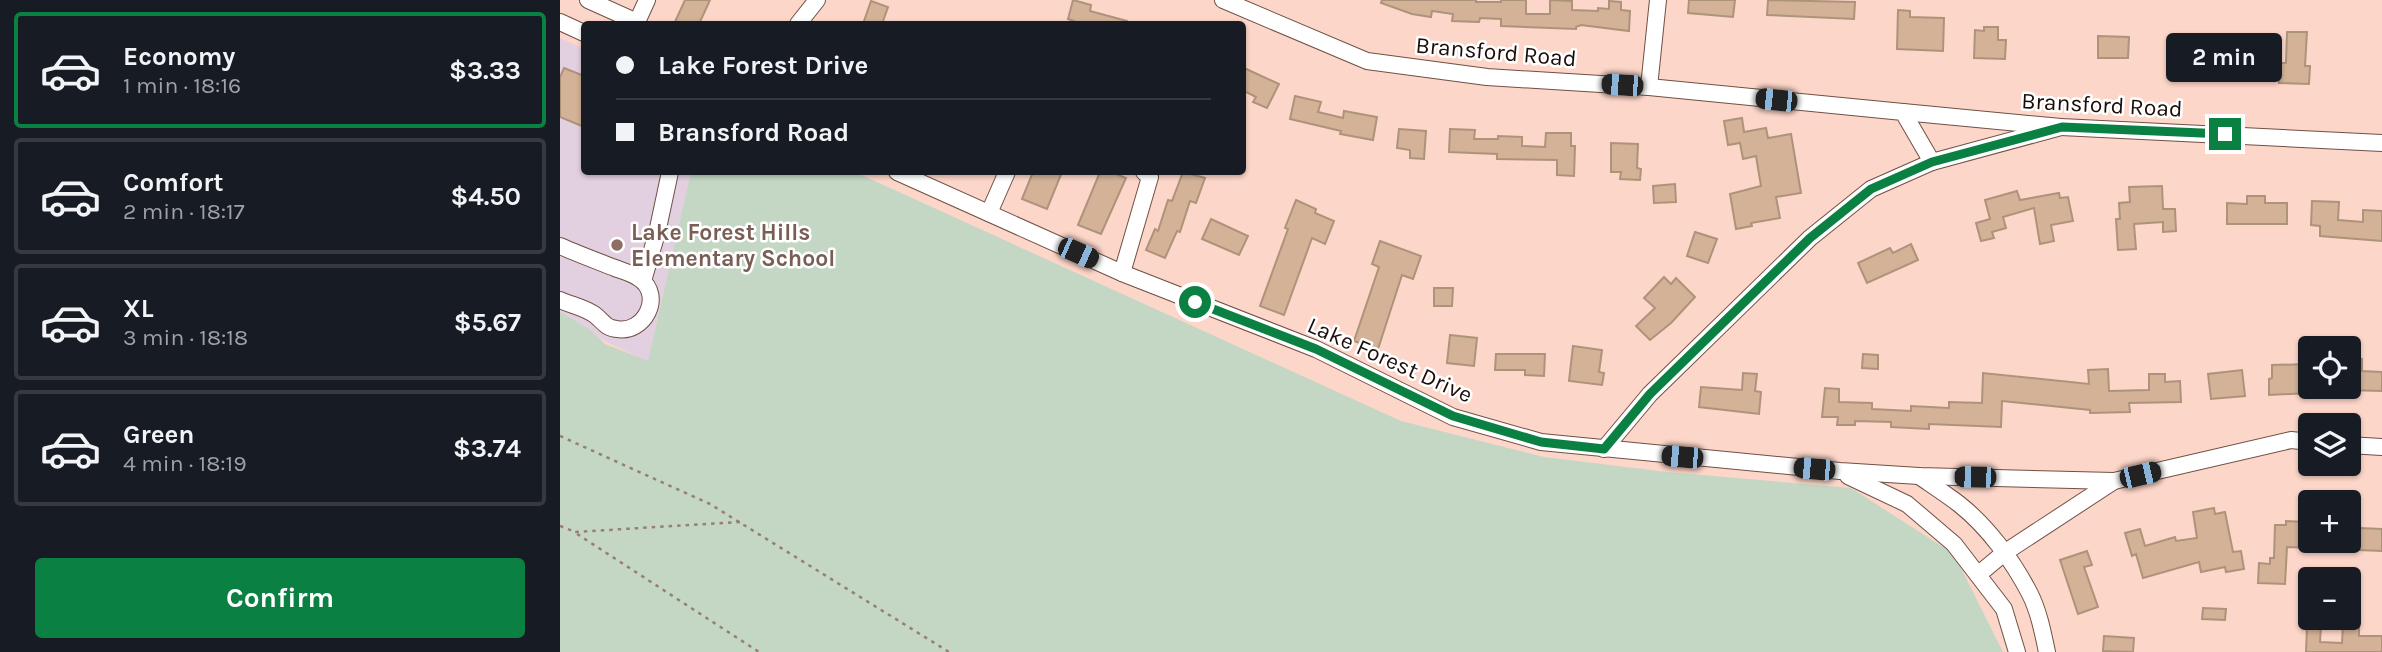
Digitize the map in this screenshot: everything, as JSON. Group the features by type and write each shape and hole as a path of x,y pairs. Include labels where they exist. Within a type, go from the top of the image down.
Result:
{"street":[{"path":"588,0 633,21"},
{"path":"638,21 646,0"},
{"path":"800,21 817,0"},
{"name":"Bransford Road","path":"1223,0 1367,61 1487,76 1649,87 2062,127 2382,143"},
{"path":"1649,87 1658,0"},
{"path":"560,22 581,32"},
{"path":"1903,113 1932,162"},
{"path":"1604,449 1650,394 1810,238 1871,189 1932,162 2062,127"},
{"path":"643,281 669,175"},
{"name":"Lake Forest Drive","path":"904,175 1122,273 1316,349 1453,416 1541,442 1840,471 1919,476 2114,481 2291,440 2298,441"},
{"path":"989,213 1006,175"},
{"path":"1122,273 1150,177 1148,175"},
{"path":"560,246 640,278 650,293 649,311 645,319 629,329 611,328 595,315 560,300"},
{"path":"2361,446 2382,447"},
{"path":"1840,471 1907,504 1954,544 2004,609 2017,652"},
{"path":"1919,476 1960,505 1985,528 2004,554 2030,595 2047,652"},
{"path":"1979,574 2004,554 2114,481"}],"path":[{"path":"560,436 710,504 949,652"},
{"path":"574,532 740,523"},
{"path":"560,526 574,532 759,652"}],"shaded area":[{"name":"Lake Forest Hills Elementary School","path":"560,38 581,48 581,175 690,175 648,362 560,319"}],"green space":[{"path":"690,175 862,175 1401,421 1544,457 1667,472 1851,488 1954,554 2003,652 560,652 560,312 589,329 605,344 648,361"}],"building":[{"path":"685,0 710,0 700,21 675,21"},
{"path":"1073,0 1091,5 1090,11 1127,21 1074,21 1068,19"},
{"path":"1382,0 1526,0 1526,14 1550,14 1550,0 1572,1 1572,10 1598,11 1598,8 1609,9 1609,1 1621,2 1621,10 1630,11 1629,31 1581,25 1576,29 1501,26 1501,19 1480,18 1479,22 1452,21 1453,14 1432,11 1431,17 1412,14 1381,3"},
{"path":"1689,0 1735,0 1733,17 1688,13"},
{"path":"1768,0 1855,2 1854,19 1767,15"},
{"path":"871,1 888,7 883,21 864,21"},
{"path":"1898,10 1910,11 1910,17 1944,18 1943,51 1897,49"},
{"path":"1984,27 1998,27 1998,40 2006,40 2005,59 1974,58 1975,30 1984,31"},
{"path":"2287,32 2307,32 2305,66 2310,66 2309,84 2279,83 2280,63 2286,63"},
{"path":"2098,36 2129,37 2128,58 2098,58"},
{"path":"2204,43 2242,46 2241,52 2254,54 2252,80 2197,74 2198,58 2202,59"},
{"path":"564,68 581,75 581,126 560,117 560,77"},
{"path":"1246,69 1279,84 1267,108 1253,102 1256,97 1246,92"},
{"path":"1295,96 1321,102 1318,112 1343,118 1344,111 1377,117 1373,140 1340,134 1341,131 1290,119"},
{"path":"1742,118 1744,132 1766,128 1768,138 1791,134 1801,193 1776,197 1780,218 1751,223 1752,226 1736,229 1730,194 1761,186 1756,156 1743,159 1740,143 1728,145 1724,121"},
{"path":"1399,129 1426,131 1424,159 1410,158 1410,150 1397,148"},
{"path":"1450,129 1475,130 1474,139 1522,137 1522,146 1545,147 1546,133 1571,133 1571,146 1575,146 1574,176 1557,175 1557,160 1497,159 1497,154 1449,152"},
{"path":"1611,143 1638,144 1637,168 1641,169 1640,180 1620,179 1621,172 1611,172"},
{"path":"1032,175 1061,175 1047,209 1022,199"},
{"path":"1099,175 1118,175 1126,178 1101,234 1078,225"},
{"path":"1182,175 1205,178 1196,203 1190,201 1180,232 1177,231 1165,258 1146,250 1155,229 1158,231 1168,200 1172,201"},
{"path":"1675,184 1676,202 1654,203 1653,186"},
{"path":"2162,186 2163,209 2175,209 2176,231 2163,232 2163,222 2134,224 2136,249 2118,250 2116,219 2120,219 2119,203 2130,202 2129,187"},
{"path":"2017,191 2020,200 2059,193 2060,198 2068,197 2073,221 2051,225 2054,241 2040,244 2034,208 2003,217 2006,228 1992,232 1994,238 1981,241 1976,223 1990,219 1985,200"},
{"path":"2247,196 2265,196 2265,203 2287,203 2287,224 2227,224 2227,203 2247,204"},
{"path":"1296,200 1316,209 1315,213 1334,221 1325,244 1312,238 1284,315 1260,306"},
{"path":"2312,201 2339,202 2338,220 2363,222 2363,210 2382,211 2382,241 2320,236 2320,226 2311,225"},
{"path":"1211,219 1248,236 1239,255 1202,239"},
{"path":"1695,232 1717,239 1708,263 1687,256"},
{"path":"1380,241 1421,256 1413,279 1402,275 1378,349 1354,341 1379,267 1372,264"},
{"path":"1911,244 1918,260 1867,283 1858,263 1890,248 1893,253"},
{"path":"1664,277 1671,284 1676,278 1695,297 1671,323 1650,340 1636,326 1655,308 1644,298"},
{"path":"1434,288 1453,288 1452,306 1434,306"},
{"path":"1450,335 1477,338 1474,366 1447,363"},
{"path":"1573,346 1602,350 1599,372 1604,373 1602,385 1569,381"},
{"path":"1496,354 1545,354 1544,376 1525,375 1525,370 1495,370"},
{"path":"1863,354 1878,355 1878,369 1862,368"},
{"path":"2361,359 2362,371 2382,372 2382,391 2361,390"},
{"path":"2298,364 2298,394 2269,395 2272,365"},
{"path":"2108,369 2109,391 2149,390 2149,374 2165,374 2165,382 2180,381 2181,402 2129,403 2130,412 2090,413 2090,410 2002,401 2001,427 1929,424 1929,429 1891,427 1891,422 1855,421 1855,425 1837,425 1838,417 1822,417 1825,388 1839,389 1839,402 1872,403 1872,409 1911,411 1911,406 1949,408 1949,402 1982,403 1983,373 2089,384 2088,370"},
{"path":"2242,370 2245,396 2211,399 2208,374"},
{"path":"1743,373 1757,374 1755,391 1761,392 1759,414 1699,407 1701,387 1742,390"},
{"path":"2214,508 2215,514 2225,512 2233,552 2241,551 2244,569 2226,572 2225,567 2201,572 2199,562 2143,578 2136,554 2132,556 2125,533 2140,529 2145,546 2175,537 2176,541 2197,538 2193,512"},
{"path":"2286,521 2298,522 2298,547 2287,547 2285,584 2258,583 2259,563 2270,564 2270,558 2274,558 2275,525 2286,525"},
{"path":"2361,528 2382,529 2382,551 2361,550"},
{"path":"2087,551 2092,565 2084,567 2098,607 2078,614 2060,560"},
{"path":"2203,608 2226,609 2225,620 2202,619"},
{"path":"2307,630 2321,630 2320,642 2342,643 2343,630 2359,630 2359,636 2382,636 2382,652 2306,652"},
{"path":"2104,636 2134,638 2133,652 2103,651"}],"place":[{"name":"Lake Forest Hills Elementary School","path":"617,245"}],"route":[{"path":"1195,302 1316,349 1453,416 1541,442 1604,449 1650,394 1810,238 1871,189 1932,162 2062,127 2225,134"}]}
